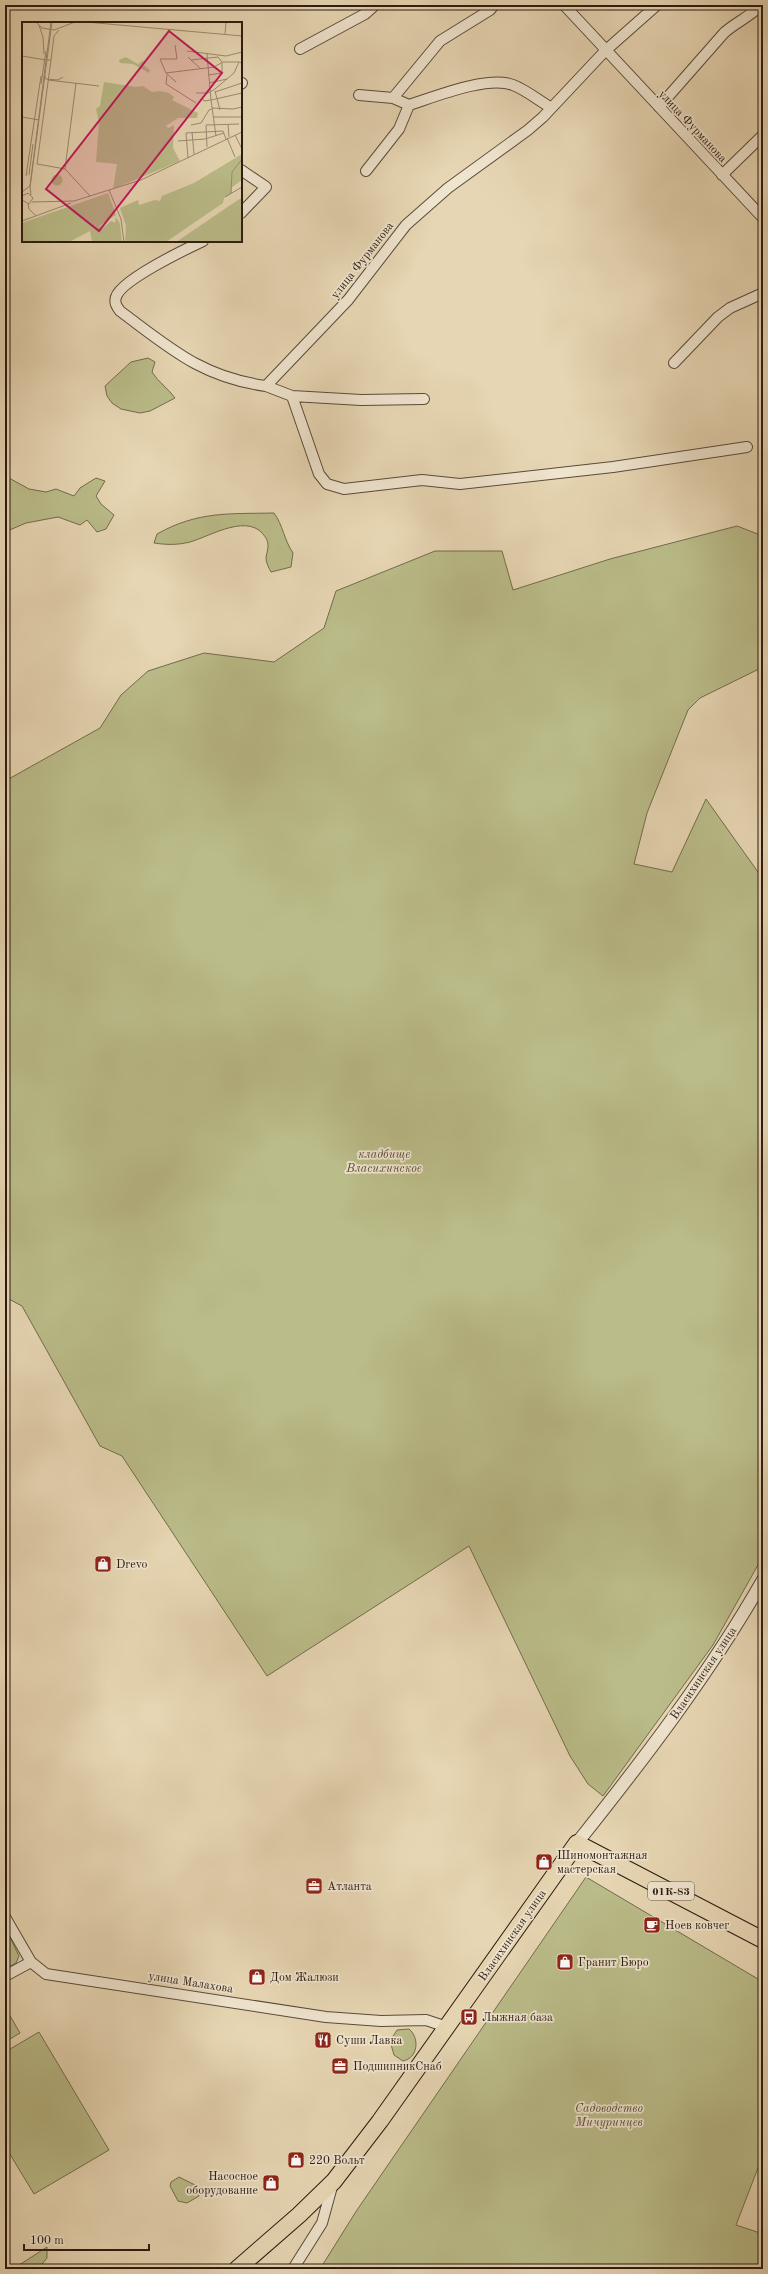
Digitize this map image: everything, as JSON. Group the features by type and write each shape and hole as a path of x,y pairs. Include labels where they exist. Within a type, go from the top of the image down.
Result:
{"highway":[{"name":"01К-83","path":"577,1843 763,1940"},
{"name":"Власихинская улица","path":"237,2269 299,2216 334,2181 380,2121 577,1843"}],"street":[{"path":"300,50 365,14 375,5"},
{"path":"393,98 440,41 490,10 494,5"},
{"name":"улица Фурманова","path":"564,5 605,51 763,218"},
{"path":"605,51 657,5"},
{"path":"659,107 724,32 735,23 746,18 761,5"},
{"name":"улица Фурманова","path":"266,386 348,300 406,225 448,188 528,130 605,51"},
{"path":"359,95 393,98 409,105 472,85 494,83 512,84 550,107"},
{"path":"366,171 399,129 409,105"},
{"path":"722,175 763,136"},
{"path":"242,171 266,187 242,212"},
{"path":"201,242 158,264 123,288 116,296 115,304 120,311 164,344 208,372 240,383 266,386 292,396 361,400 424,399"},
{"path":"674,363 718,317 730,308 763,293"},
{"path":"292,396 319,474 327,484 344,489 422,480 460,484 502,480 613,467 746,446"},
{"name":"Власихинская улица","path":"577,1843 632,1773 685,1701 746,1609 763,1580"},
{"name":"улица Малахова","path":"5,1917 31,1962 46,1974 62,1978 326,2017 381,2021 426,2020 447,2027"},
{"path":"5,1976 31,1962"},
{"path":"293,2269 322,2223 334,2181"}],"green space":[{"path":"148,358 155,362 152,372 175,398 150,411 140,413 121,409 112,403 107,396 105,386 131,362"},
{"path":"5,471 9,478 29,489 46,492 56,489 74,496 80,488 96,478 105,481 96,496 101,504 114,515 106,529 97,532 87,520 80,525 58,517 26,523 5,532"},
{"path":"274,513 280,522 293,553 291,567 271,572 266,560 268,545 266,538 259,530 250,526 230,528 186,543 154,543 157,534 186,521 214,515"},
{"name":"кладбище Власихинское","path":"737,526 763,536 763,667 700,698 688,710 647,813 634,864 672,872 706,799 763,879 763,1556 713,1645 603,1796 588,1784 570,1756 469,1546 267,1676 122,1456 100,1446 22,1306 5,1297 5,781 100,728 121,695 148,671 204,653 274,662 324,628 336,591 435,551 502,551 513,590 610,559"},
{"name":"Садоводство Мичуринцев","path":"586,1877 763,1982 763,2155 736,2225 763,2234 763,2269 320,2269 357,2210"},
{"path":"5,1927 19,1956 16,1963 5,1969"},
{"path":"6,2009 20,2033 5,2042 5,2010"},
{"path":"409,2029 415,2037 416,2047 412,2056 403,2061 394,2055 390,2041 397,2030"},
{"path":"39,2032 109,2150 34,2194 5,2146 5,2052"},
{"path":"179,2177 197,2186 199,2196 187,2203 178,2201 170,2186 171,2182"},
{"path":"47,2247 47,2258 38,2269 13,2269"}],"place":[{"name":"Drevo","path":"103,1564"},
{"name":"Шиномонтажная мастерская","path":"544,1862"},
{"name":"Атланта","path":"314,1886"},
{"name":"Ноев ковчег","path":"652,1925"},
{"name":"Гранит Бюро","path":"565,1962"},
{"name":"Дом Жалюзи","path":"257,1977"},
{"name":"Лыжная база","path":"469,2017"},
{"name":"Суши Лавка","path":"323,2040"},
{"name":"ПодшипникСнаб","path":"340,2066"},
{"name":"220 Вольт","path":"296,2160"},
{"name":"Насосное оборудование","path":"271,2183"}]}
